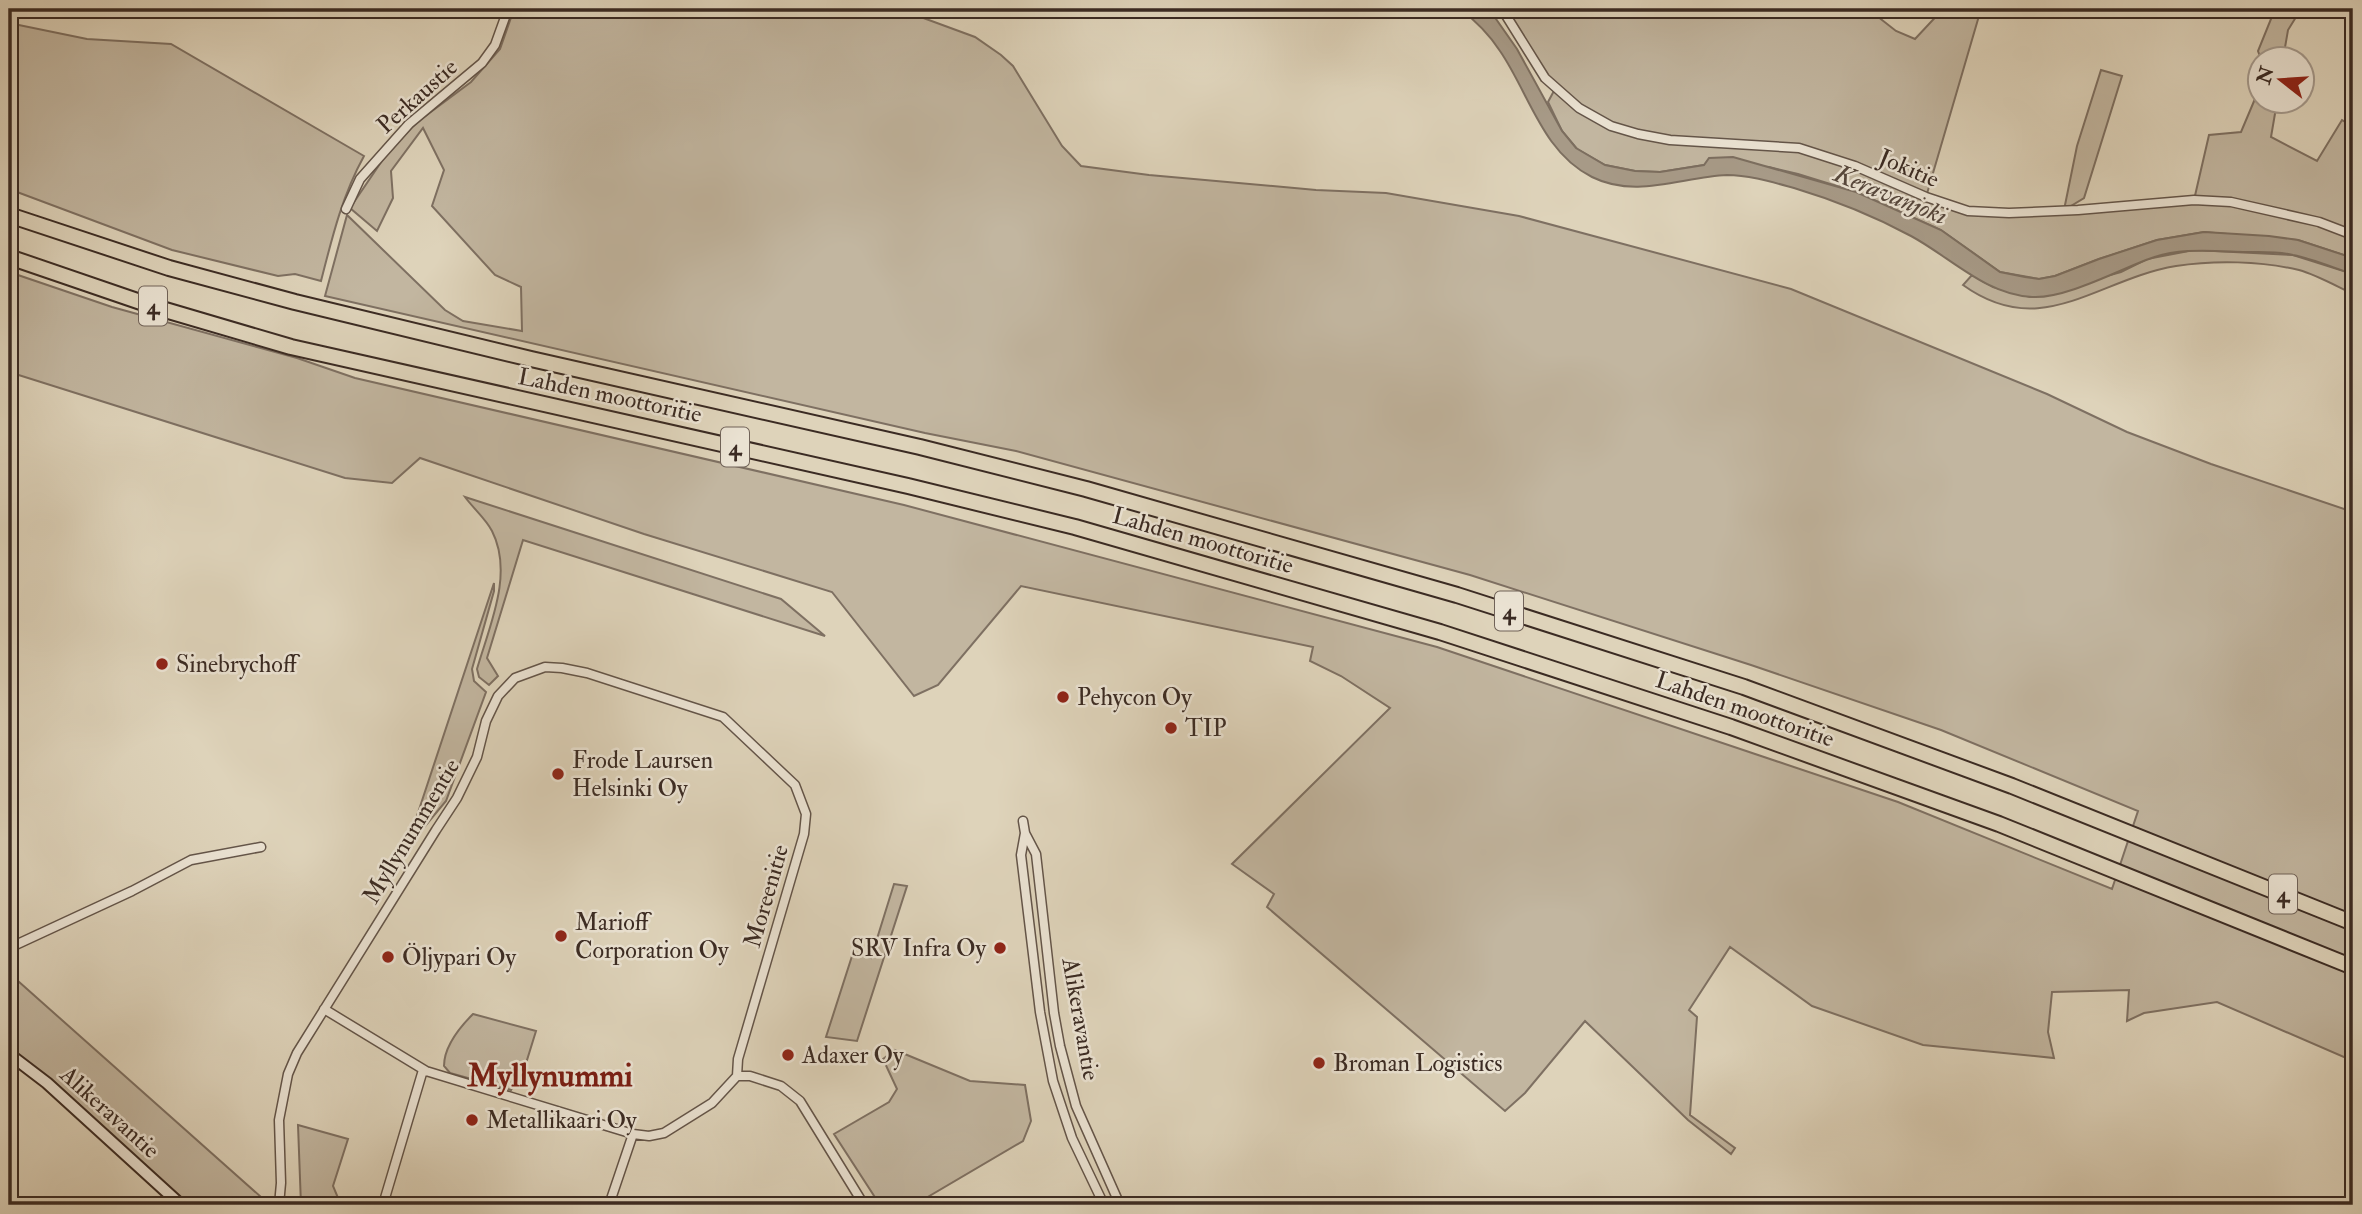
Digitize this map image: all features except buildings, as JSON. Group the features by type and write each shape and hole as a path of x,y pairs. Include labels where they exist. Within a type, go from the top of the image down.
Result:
{"highway":[{"name":"Lahden moottoritie","path":"9,215 169,268 295,302 1060,482 1457,595 1744,687 2012,786 2353,923"},
{"name":"Lahden moottoritie","path":"11,259 155,307 291,346 855,474 1075,527 1440,632 1731,727 1999,824 2353,967"}],"street":[{"name":"Perkaustie","path":"346,209 360,179 409,124 482,63 495,45 508,9"},
{"name":"Jokitie","path":"1502,9 1545,78 1579,108 1611,126 1638,134 1670,140 1799,148 1855,166 1926,197 1968,211 2009,213 2194,200 2231,202 2319,222 2353,235"},
{"name":"Myllynummentie","path":"279,1205 279,1120 282,1097 297,1053 457,799 477,757 491,707 498,696 515,678 545,667 562,667 723,717"},
{"name":"Moreenitie","path":"723,717 795,785 806,814 799,857 738,1059 737,1076"},
{"name":"Alikeravantie","path":"1023,821 1025,834 1021,855 1046,1047 1053,1081 1072,1138 1104,1205"},
{"name":"Alikeravantie","path":"1025,834 1036,854 1054,1013 1076,1106 1120,1205"},
{"path":"9,948 132,891 191,860 261,846"},
{"path":"324,1009 423,1070 633,1134 649,1136 664,1133 712,1103 737,1076 750,1076 781,1086 800,1101 864,1205"},
{"name":"Alikeravantie","path":"9,1054 47,1083 181,1205"},
{"path":"389,1205 385,1198 423,1070"},
{"path":"609,1205 633,1134"}],"shaded area":[{"path":"514,9 899,9 975,37 1001,55 1013,66 1062,146 1081,166 1316,190 1386,193 1519,216 1791,289 2047,394 2127,432 2211,464 2353,512 2353,1061 2217,1002 2144,1013 2127,1021 2129,990 2052,992 2048,1032 2054,1058 1923,1045 1812,1006 1730,947 1689,1010 1697,1017 1690,1115 1735,1148 1731,1154 1688,1120 1585,1021 1525,1093 1505,1111 1267,907 1274,894 1232,864 1390,708 1341,676 1310,661 1313,647 1021,586 938,685 914,696 832,592 644,534 420,458 392,483 345,478 9,372 9,272 112,307 297,358 355,378 904,505 1437,647 1898,802 2112,889 2138,811 1941,730 1751,665 1470,575 1016,451 925,433 325,296 347,215 445,310 463,321 522,331 521,287 495,275 432,206 444,170 423,128 391,171 393,198 377,231 350,208 388,152 416,123 471,82 500,49"},
{"path":"1460,9 1489,9 1517,49 1562,131 1576,148 1605,165 1635,171 1660,172 1704,165 1709,158 1733,157 1856,192 1941,230 2000,272 2025,277 2039,279 2055,276 2157,240 2204,232 2298,240 2353,258 2353,274 2281,253 2183,251 2146,260 2059,294 2032,297 2015,295 1969,274 1911,236 1868,215 1777,183 1727,175 1642,187 1609,183 1592,177 1561,153 1538,120 1496,45 1482,28"},
{"path":"1502,9 1868,9 1896,31 1915,39 1943,9 1981,9 1926,197 1968,211 2064,210 2077,146 2101,70 2122,76 2084,198 2066,209 2194,200 2209,135 2241,132 2248,116 2275,116 2271,137 2317,161 2342,120 2353,126 2353,258 2298,240 2204,232 2157,240 2055,276 2039,279 2000,272 1941,230 1856,192 1798,174 1769,167 1704,165 1660,172 1635,171 1605,165 1577,149 1562,131 1548,102 1556,87"},
{"path":"2275,9 2301,9 2288,30 2285,46 2260,46"},
{"path":"9,23 87,39 171,44 364,156 344,202 321,281 295,274 278,276 172,250 9,189"},
{"path":"2194,250 2293,255 2353,274 2353,294 2299,270 2238,262 2176,266 2147,273 2070,302 2044,307 2019,308 1992,301 1963,285 1972,275 1993,287 2030,297 2121,272 2147,259"},
{"path":"465,497 781,599 825,636 523,540 487,658 498,676 489,685 479,677 477,669 493,618 501,565 492,531"},
{"path":"494,583 472,669 474,681 486,692 446,801 406,849"},
{"path":"894,884 907,886 857,1041 826,1037 853,953 871,958"},
{"path":"9,973 270,1205 190,1205 9,1054"},
{"path":"473,1014 536,1031 527,1060 511,1090 450,1073 444,1066 449,1044"},
{"path":"895,1050 970,1081 1025,1085 1031,1121 1023,1141 914,1205 880,1205 834,1134 889,1102 897,1089 883,1059"},
{"path":"298,1125 348,1139 333,1186 341,1205 301,1205"}],"place":[{"name":"Sinebrychoff","path":"162,664"},
{"name":"Pehycon Oy","path":"1063,697"},
{"name":"TIP","path":"1171,728"},
{"name":"Frode Laursen Helsinki Oy","path":"558,774"},
{"name":"Marioff Corporation Oy","path":"561,936"},
{"name":"SRV Infra Oy","path":"1000,948"},
{"name":"Öljypari Oy","path":"388,957"},
{"name":"Adaxer Oy","path":"788,1055"},
{"name":"Broman Logistics","path":"1319,1063"},
{"name":"Metallikaari Oy","path":"472,1120"}],"district":[{"name":"Myllynummi","path":"550,1075"}],"water label":[{"name":"Keravanjoki","path":"1891,194"}]}
